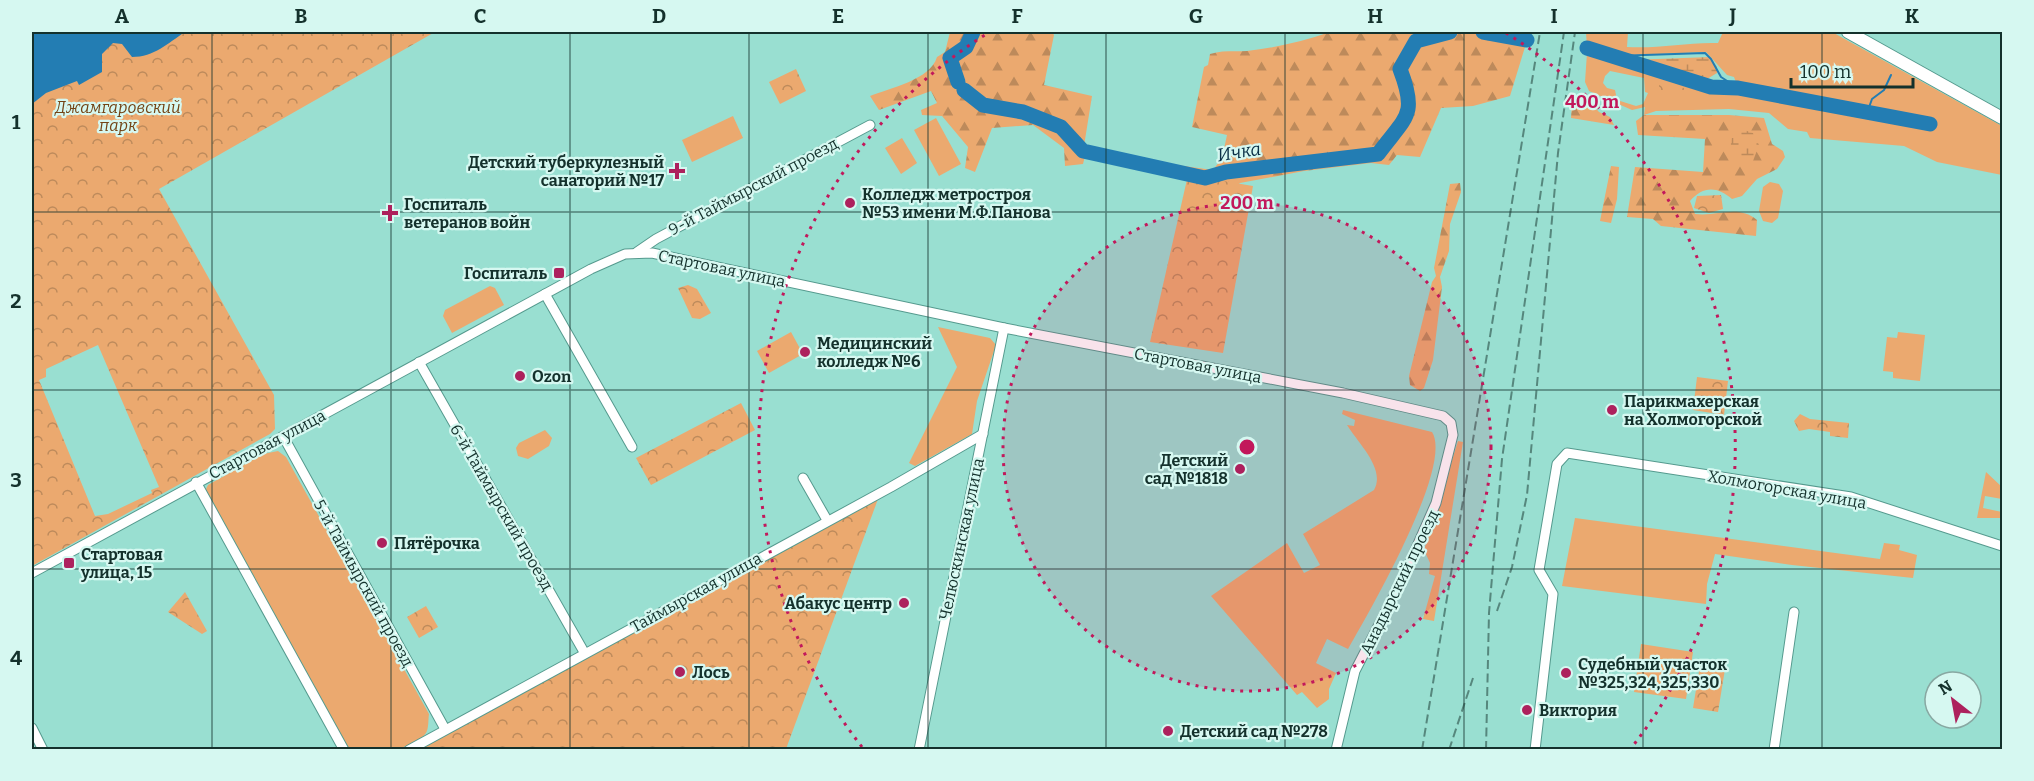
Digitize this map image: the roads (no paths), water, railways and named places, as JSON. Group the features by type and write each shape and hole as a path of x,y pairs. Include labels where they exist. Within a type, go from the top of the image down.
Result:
{"main road":[{"path":"1848,32 2002,118"}],"street":[{"name":"9-й Таймырский проезд","path":"637,252 656,239 870,125"},
{"name":"Стартовая улица","path":"32,573 612,258 637,252 652,253 1004,328 1352,395 1443,416"},
{"path":"545,294 632,447"},
{"name":"Челюскинская улица","path":"919,750 1004,328"},
{"name":"6-й Таймырский проезд","path":"418,362 584,652"},
{"name":"Анадырский проезд","path":"1336,750 1356,671 1403,578 1436,503 1454,435 1451,423 1443,416"},
{"name":"Таймырская улица","path":"409,750 983,434"},
{"name":"5-й Таймырский проезд","path":"283,436 445,729"},
{"name":"Холмогорская улица","path":"1535,750 1553,594 1539,570 1557,464 1567,453 1851,497 2002,546"},
{"path":"803,478 827,520"},
{"path":"196,482 344,750"},
{"path":"1774,750 1794,612"},
{"path":"32,728 44,750"}],"water":[{"path":"32,32 116,34 185,32 147,55 132,57 122,44 113,43 102,54 102,72 79,85 77,81 46,93 32,104"}],"waterway":[{"name":"Ичка","path":"958,82 950,58 966,47 973,32"},
{"name":"Ичка","path":"964,90 983,105 1023,112 1061,127 1083,151 1205,178 1226,172 1378,154 1406,115 1408,97 1400,69 1416,41 1450,32"},
{"name":"Ичка","path":"1483,32 1527,40"},
{"name":"Ичка","path":"1587,48 1711,87 1738,88 1930,124"},
{"name":"Ичка","path":"1614,56 1705,53 1721,77 1738,88"},
{"path":"1867,113 1872,99 1884,90 1891,75"}],"railway":[{"path":"1422,750 1540,32"},
{"path":"1486,750 1489,613 1502,459 1564,32"},
{"path":"1497,611 1512,567 1527,495 1558,153 1575,32"},
{"path":"1449,750 1473,678"}],"place":[{"name":"Детский туберкулезный санаторий №17","path":"677,171"},
{"name":"Колледж метростроя №53 имени М.Ф.Панова","path":"850,203"},
{"name":"Госпиталь ветеранов войн","path":"390,213"},
{"name":"Госпиталь","path":"559,273"},
{"name":"Медицинский колледж №6","path":"805,352"},
{"name":"Ozon","path":"520,376"},
{"name":"Парикмахерская на Холмогорской","path":"1612,410"},
{"name":"Детский сад №1818","path":"1240,469"},
{"name":"Пятёрочка","path":"382,543"},
{"name":"Стартовая улица, 15","path":"69,563"},
{"name":"Абакус центр","path":"904,603"},
{"name":"Лось","path":"680,672"},
{"name":"Судебный участок №325,324,325,330","path":"1566,673"},
{"name":"Виктория","path":"1527,710"},
{"name":"Детский сад №278","path":"1168,731"}],"park label":[{"name":"Джамгаровский парк","path":"118,116"}]}
